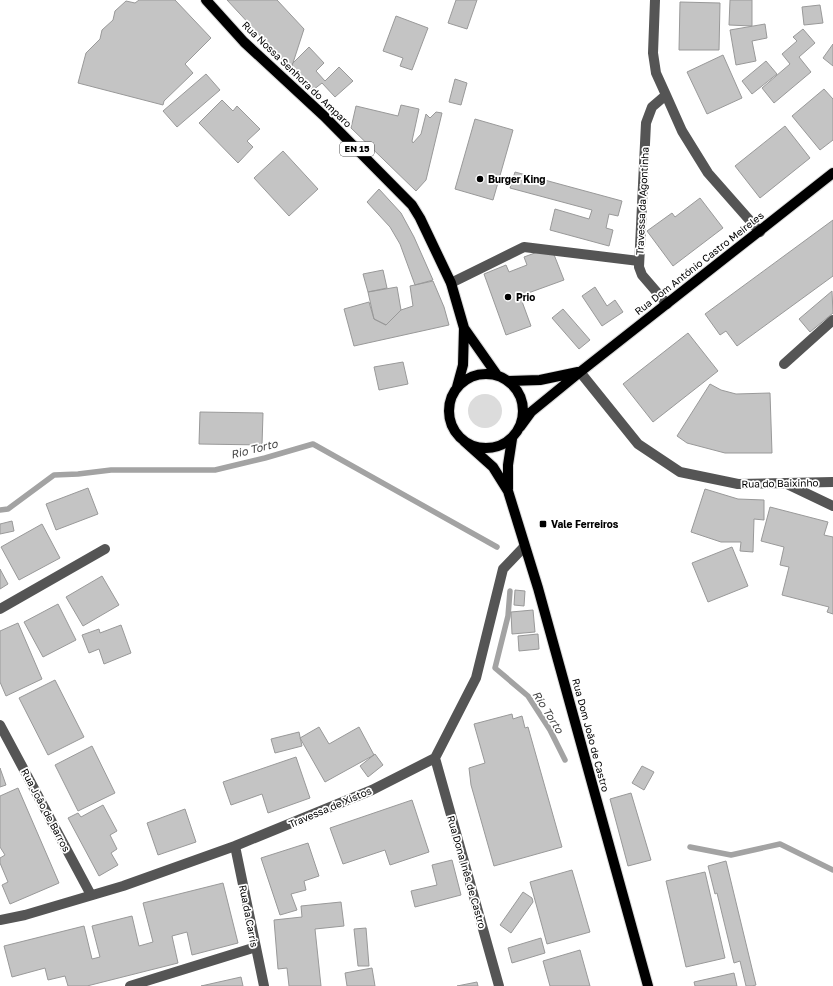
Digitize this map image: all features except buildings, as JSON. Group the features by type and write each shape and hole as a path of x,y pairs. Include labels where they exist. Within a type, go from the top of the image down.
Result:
{"main road":[{"name":"Rua Nossa Senhora do Amparo","path":"206,0 244,42 324,116 403,194 420,218 451,283 464,328 463,365 457,387"},
{"name":"Rua Dom António Castro Meireles","path":"520,427 531,412 580,372 760,232 833,173"},
{"name":"Rua Nossa Senhora do Amparo","path":"464,328 497,375"},
{"name":"Rua Dom António Castro Meireles","path":"509,381 540,380 580,372"},
{"path":"477,374 497,375 509,381 518,392 523,405 523,414 520,427 512,439 495,448 486,449 474,447 464,441 455,433 450,422 448,410 451,398 457,387 466,379 477,374"},
{"name":"Rua Dom João de Castro","path":"512,439 508,465 508,491 524,547 538,588 648,986"},
{"name":"Rua Dom João de Castro","path":"464,441 492,467 508,491"}],"street":[{"path":"656,0 653,53 656,73 682,131 705,167 760,232"},
{"name":"Travessa da Agontinha","path":"666,95 652,107 646,123 639,261 642,275 667,304"},
{"path":"451,283 524,247 639,261"},
{"path":"784,364 833,320"},
{"name":"Rua do Baixinho","path":"580,372 638,444 680,472 738,484 833,482"},
{"path":"787,484 833,506"},
{"path":"435,758 476,678 503,569 524,547"},
{"path":"0,609 105,549"},
{"name":"Rua João de Barros","path":"0,725 91,895"},
{"name":"Travessa de Xistos","path":"0,920 25,915 123,886 236,846 372,790 435,758"},
{"name":"Rua Dona Inês de Castro","path":"435,758 499,986"},
{"name":"Rua da Carris","path":"236,846 264,986"},
{"path":"130,986 256,947"}],"shaded area":[{"path":"482,394 488,394 497,399 501,405 501,417 497,423 488,428 482,428 473,423 468,414 468,408 473,399"}],"waterway":[{"name":"Rio Torto","path":"0,510 8,509 54,475 111,470 215,470 265,458 313,444 497,547"},
{"name":"Rio Torto","path":"510,591 508,616 495,668 528,696 550,730 565,760"},
{"name":"Rio Torto","path":"690,847 731,855 780,844 833,870"}],"place":[{"name":"Burger King","path":"480,179"},
{"name":"Prio","path":"508,297"},
{"name":"Vale Ferreiros","path":"543,524"}]}
